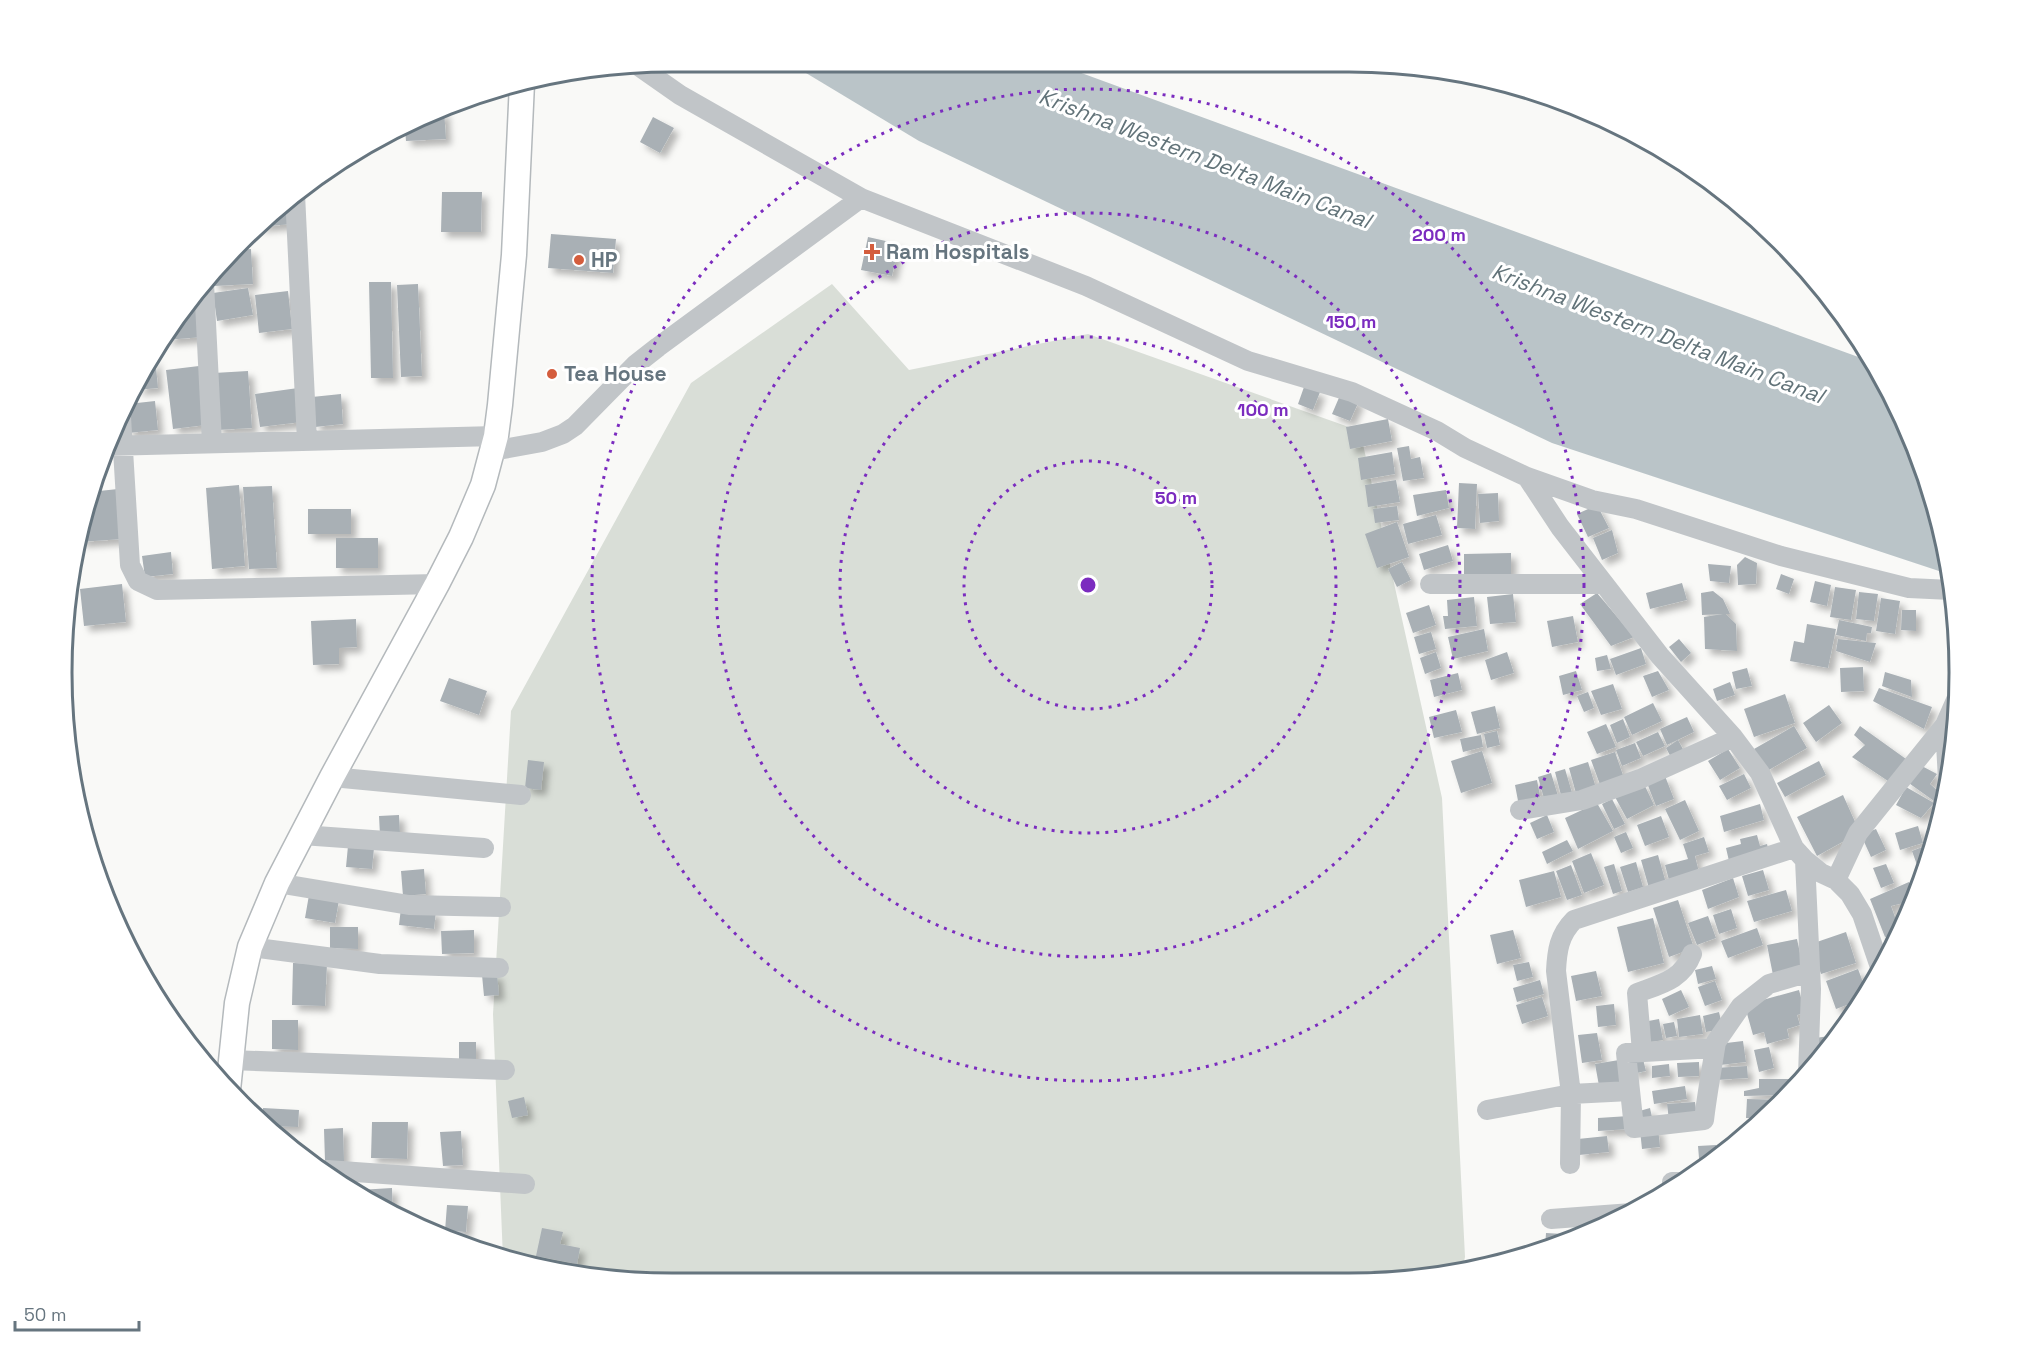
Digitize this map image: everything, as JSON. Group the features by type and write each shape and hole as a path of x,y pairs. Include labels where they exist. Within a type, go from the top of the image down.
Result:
{"main road":[{"path":"229,1076 237,1003 250,946 277,883 437,584 461,537 483,485 494,444 514,255 522,91"}],"street":[{"path":"648,73 680,95 861,198 1086,286 1248,361 1352,392 1437,431 1465,448 1527,477 1592,500 1636,509 1781,556 1909,588 1943,590"},
{"path":"117,446 307,441 494,444 542,442 563,434 575,426 635,365 861,198"},
{"path":"296,206 307,441"},
{"path":"205,296 213,443"},
{"path":"115,451 130,565 138,581 156,590 437,584"},
{"path":"1527,477 1560,527 1660,656 1733,737 1760,773 1800,854 1811,989 1809,1058"},
{"path":"1430,584 1604,584"},
{"path":"1836,880 1858,833 1947,720"},
{"path":"1945,725 1946,736"},
{"path":"1520,810 1582,800 1640,779 1733,737"},
{"path":"332,777 521,795"},
{"path":"302,836 484,848"},
{"path":"1800,854 1821,873 1836,880 1850,894 1862,914 1877,958"},
{"path":"1570,1164 1571,1094 1556,971 1560,938 1568,926 1574,920 1800,854"},
{"path":"277,883 409,905 501,907"},
{"path":"250,946 380,964 499,968"},
{"path":"1642,1052 1638,993 1674,980 1688,964 1692,954"},
{"path":"1715,1048 1626,1053 1634,1128 1704,1120 1716,1042 1741,1006 1768,984 1810,972"},
{"path":"230,1060 505,1070"},
{"path":"1487,1110 1571,1094 1630,1091"},
{"path":"337,1171 525,1184"},
{"path":"1551,1219 1607,1214"}],"shaded area":[{"path":"832,284 909,370 1088,334 1360,431 1442,798 1464,1261 1388,1272 1348,1273 672,1273 594,1268 503,1248 493,1014 511,711 691,383"}],"water":[{"name":"Krishna Western Delta Main Canal","path":"804,72 1079,72 1860,358 1887,407 1917,479 1929,517 1940,571 1552,443 919,141"}],"building":[{"path":"445,117 446,139 406,141 405,135"},
{"path":"653,117 674,128 660,153 640,142"},
{"path":"442,192 482,192 481,232 441,232"},
{"path":"291,209 292,224 272,226"},
{"path":"551,234 616,239 613,273 548,268"},
{"path":"868,237 899,244 892,276 861,270"},
{"path":"247,249 251,249 253,284 214,286 221,277"},
{"path":"369,282 391,282 393,378 371,378"},
{"path":"418,284 422,376 401,377 397,285"},
{"path":"248,288 253,315 217,321 213,293"},
{"path":"288,291 292,329 259,333 255,295"},
{"path":"200,305 203,337 173,339 196,307"},
{"path":"156,366 158,388 143,389"},
{"path":"199,366 206,425 173,429 166,370"},
{"path":"248,371 252,428 217,430 214,373"},
{"path":"1304,387 1320,392 1313,410 1298,404"},
{"path":"298,388 302,422 260,427 255,394"},
{"path":"1341,393 1359,401 1350,421 1332,414"},
{"path":"341,394 343,424 315,427 312,397"},
{"path":"155,401 158,430 128,433 127,422 136,403"},
{"path":"1388,419 1392,441 1350,449 1346,427"},
{"path":"1409,446 1411,459 1420,457 1424,478 1403,481 1397,448"},
{"path":"1392,452 1395,474 1361,480 1358,458"},
{"path":"1396,480 1400,502 1368,507 1365,485"},
{"path":"1459,483 1477,484 1475,529 1457,528"},
{"path":"239,485 245,566 212,569 206,488"},
{"path":"272,486 277,568 249,569 243,487"},
{"path":"118,489 122,539 87,542 100,491"},
{"path":"1446,490 1449,508 1417,516 1413,495"},
{"path":"1498,493 1499,521 1480,523 1478,494"},
{"path":"1597,505 1609,528 1588,537 1577,514"},
{"path":"1397,506 1399,520 1375,523 1373,509"},
{"path":"308,509 351,509 351,534 308,534"},
{"path":"1436,515 1442,535 1408,544 1403,524"},
{"path":"1397,522 1409,557 1377,568 1365,534"},
{"path":"1612,530 1618,553 1602,560 1593,538"},
{"path":"336,538 378,538 378,568 336,568"},
{"path":"1448,545 1453,561 1424,570 1419,554"},
{"path":"171,552 173,574 145,577 142,556"},
{"path":"1511,553 1511,574 1464,576 1464,554"},
{"path":"1745,557 1757,563 1756,584 1738,585 1737,565"},
{"path":"1402,562 1411,580 1397,587 1388,569"},
{"path":"1708,564 1731,566 1729,583 1710,581"},
{"path":"1781,574 1794,579 1789,594 1776,589"},
{"path":"1815,581 1831,585 1827,606 1810,602"},
{"path":"1682,583 1687,600 1650,609 1646,593"},
{"path":"122,584 126,622 84,626 80,589"},
{"path":"1835,587 1856,590 1851,620 1830,617"},
{"path":"1713,591 1723,599 1730,614 1726,614 1736,624 1737,651 1705,649 1704,617 1723,614 1702,615 1701,593"},
{"path":"1859,592 1878,594 1874,621 1856,619"},
{"path":"1597,593 1634,637 1611,646 1580,604"},
{"path":"1513,594 1516,622 1490,624 1487,597"},
{"path":"1474,597 1477,626 1445,629 1443,616 1448,616 1447,600"},
{"path":"1881,598 1900,601 1895,634 1876,631"},
{"path":"1429,605 1436,625 1413,633 1406,613"},
{"path":"1902,610 1916,610 1916,631 1901,630"},
{"path":"1573,616 1578,642 1552,647 1547,621"},
{"path":"356,619 357,647 339,648 339,664 313,665 311,621"},
{"path":"1839,620 1872,627 1871,633 1867,633 1866,641 1836,635"},
{"path":"1807,624 1836,629 1828,668 1790,661 1794,641 1804,643"},
{"path":"1484,629 1488,651 1453,659 1448,637"},
{"path":"1431,632 1436,649 1419,654 1414,637"},
{"path":"1679,639 1691,653 1681,662 1669,647"},
{"path":"1838,639 1876,643 1870,662 1836,651"},
{"path":"1641,648 1646,664 1616,675 1610,659"},
{"path":"1436,652 1441,668 1425,674 1420,658"},
{"path":"1507,652 1514,673 1491,680 1485,660"},
{"path":"1607,655 1611,669 1597,671 1595,658"},
{"path":"1863,667 1864,691 1841,692 1840,668"},
{"path":"1747,668 1752,686 1736,689 1732,672"},
{"path":"1576,671 1582,690 1563,695 1559,676"},
{"path":"1658,671 1669,690 1652,697 1643,676"},
{"path":"1885,672 1911,680 1912,697 1882,686"},
{"path":"1458,673 1462,690 1434,697 1430,680"},
{"path":"449,678 487,691 479,715 440,701"},
{"path":"1730,682 1735,695 1717,701 1713,689"},
{"path":"1613,684 1622,709 1601,715 1591,691"},
{"path":"1879,688 1932,707 1924,729 1873,701"},
{"path":"1588,692 1594,708 1584,712 1577,696"},
{"path":"1785,694 1795,723 1754,737 1744,709"},
{"path":"1653,703 1662,721 1632,735 1624,717"},
{"path":"1829,705 1842,723 1816,742 1803,723"},
{"path":"1495,706 1500,728 1477,734 1471,712"},
{"path":"1456,710 1462,732 1434,738 1429,717"},
{"path":"1687,717 1694,732 1667,745 1660,729"},
{"path":"1623,719 1630,737 1617,743 1610,725"},
{"path":"1606,724 1616,747 1597,754 1587,732"},
{"path":"1794,726 1807,748 1767,771 1754,749"},
{"path":"1860,726 1906,759 1888,781 1852,757 1865,745 1854,735"},
{"path":"1497,731 1500,745 1487,748 1484,734"},
{"path":"1658,732 1665,746 1643,756 1636,742"},
{"path":"1481,735 1483,747 1463,752 1460,739"},
{"path":"1678,740 1686,755 1672,759 1666,748"},
{"path":"1635,743 1641,758 1622,766 1616,750"},
{"path":"1728,749 1740,768 1720,780 1708,761"},
{"path":"1482,751 1492,783 1461,793 1451,761"},
{"path":"1615,752 1625,781 1602,790 1591,760"},
{"path":"528,760 544,762 541,790 525,788"},
{"path":"1819,761 1826,775 1785,797 1777,783"},
{"path":"1588,762 1597,791 1577,797 1569,768"},
{"path":"1918,764 1937,774 1930,784 1937,790 1934,801 1906,781"},
{"path":"1565,769 1573,796 1562,799 1555,772"},
{"path":"1551,773 1559,799 1545,802 1538,777"},
{"path":"1744,774 1751,788 1727,800 1719,786"},
{"path":"1665,776 1674,799 1656,806 1647,783"},
{"path":"1537,780 1541,801 1519,806 1515,785"},
{"path":"1643,782 1654,805 1627,819 1615,797"},
{"path":"1906,787 1934,803 1921,818 1896,805"},
{"path":"1843,795 1856,824 1846,840 1817,856 1797,817"},
{"path":"1612,799 1625,824 1614,829 1602,804"},
{"path":"1685,800 1699,831 1680,840 1665,809"},
{"path":"1597,803 1613,831 1578,849 1565,818"},
{"path":"1760,804 1764,820 1724,832 1720,816"},
{"path":"399,815 400,834 380,835 379,816"},
{"path":"1547,815 1554,832 1537,839 1530,823"},
{"path":"1661,816 1669,837 1645,846 1637,825"},
{"path":"1918,826 1923,843 1900,850 1895,833"},
{"path":"1876,829 1886,850 1871,857 1861,835"},
{"path":"1626,832 1633,848 1621,853 1614,837"},
{"path":"1757,835 1760,846 1767,844 1769,852 1729,861 1726,848 1741,844 1740,839"},
{"path":"1704,837 1709,852 1695,856 1700,876 1670,884 1665,865 1688,859 1683,844"},
{"path":"1567,840 1573,851 1547,864 1542,852"},
{"path":"348,846 374,848 372,869 346,867"},
{"path":"1923,847 1917,865 1912,851"},
{"path":"1591,853 1604,885 1584,893 1572,861"},
{"path":"1658,855 1666,883 1649,888 1641,860"},
{"path":"1636,862 1643,887 1628,892 1620,867"},
{"path":"1614,864 1622,891 1613,894 1604,867"},
{"path":"1886,864 1894,883 1881,888 1873,868"},
{"path":"1571,865 1582,895 1567,900 1556,871"},
{"path":"424,869 426,894 403,896 401,871"},
{"path":"1763,870 1769,890 1748,896 1742,876"},
{"path":"1554,871 1561,897 1526,907 1519,880"},
{"path":"1733,878 1739,897 1708,909 1702,890"},
{"path":"1909,882 1910,884 1902,903 1891,906 1896,919 1888,936 1885,937 1870,899"},
{"path":"1786,890 1792,911 1754,922 1747,901"},
{"path":"309,895 339,900 335,923 305,918"},
{"path":"1678,900 1694,948 1669,957 1653,908"},
{"path":"401,908 436,911 434,929 399,925"},
{"path":"1731,909 1737,928 1719,934 1713,915"},
{"path":"1708,916 1716,938 1697,945 1688,923"},
{"path":"1653,918 1664,963 1628,972 1617,927"},
{"path":"330,927 358,927 358,949 330,948"},
{"path":"1757,928 1763,945 1728,958 1721,941"},
{"path":"474,930 474,953 442,954 441,931"},
{"path":"1513,930 1521,958 1497,964 1490,935"},
{"path":"1846,932 1856,963 1821,974 1811,944"},
{"path":"1797,939 1803,968 1773,975 1767,945"},
{"path":"1529,962 1533,977 1517,981 1513,965"},
{"path":"293,963 327,964 325,1006 292,1005"},
{"path":"1712,966 1716,979 1698,984 1695,970"},
{"path":"1858,969 1863,982 1849,1004 1836,1009 1826,981"},
{"path":"1596,971 1602,996 1576,1001 1571,976"},
{"path":"497,974 499,995 484,996 482,975"},
{"path":"1540,980 1544,994 1517,1002 1513,988"},
{"path":"1715,981 1722,1000 1705,1006 1698,987"},
{"path":"1681,990 1689,1007 1669,1016 1662,999"},
{"path":"1799,990 1805,1013 1797,1015 1800,1025 1787,1029 1789,1038 1767,1044 1764,1032 1753,1035 1746,1010 1759,1001"},
{"path":"1542,997 1548,1016 1522,1024 1516,1005"},
{"path":"1614,1004 1616,1025 1598,1027 1596,1006"},
{"path":"1719,1012 1723,1029 1706,1032 1703,1016"},
{"path":"1700,1015 1703,1034 1679,1037 1677,1019"},
{"path":"1659,1019 1663,1040 1645,1043 1643,1022"},
{"path":"272,1020 298,1020 298,1050 272,1049"},
{"path":"1674,1022 1677,1036 1666,1038 1663,1024"},
{"path":"1597,1033 1602,1060 1582,1063 1578,1035"},
{"path":"1826,1036 1817,1048 1815,1038"},
{"path":"1743,1041 1746,1062 1720,1065 1718,1044"},
{"path":"459,1042 476,1042 476,1062 459,1062"},
{"path":"1769,1047 1774,1068 1759,1072 1754,1050"},
{"path":"1643,1059 1646,1071 1632,1074 1629,1061"},
{"path":"1619,1060 1624,1087 1600,1091 1595,1064"},
{"path":"1699,1062 1699,1076 1678,1077 1677,1063"},
{"path":"1669,1064 1670,1076 1652,1078 1652,1066"},
{"path":"1747,1066 1748,1078 1716,1080 1715,1068"},
{"path":"1759,1079 1790,1079 1775,1095 1744,1096 1744,1091 1759,1088"},
{"path":"1685,1086 1687,1099 1654,1104 1652,1091"},
{"path":"524,1097 528,1115 512,1118 508,1101"},
{"path":"1747,1099 1770,1100 1750,1118 1746,1118"},
{"path":"1695,1102 1697,1118 1669,1120 1667,1104"},
{"path":"263,1108 299,1110 298,1127 280,1126 263,1111"},
{"path":"1650,1108 1653,1122 1639,1125 1636,1112"},
{"path":"1629,1116 1630,1129 1598,1131 1598,1118"},
{"path":"372,1122 408,1122 407,1159 371,1158"},
{"path":"343,1128 344,1161 325,1161 324,1129"},
{"path":"1658,1128 1660,1147 1642,1149 1640,1130"},
{"path":"461,1131 463,1165 443,1166 440,1132"},
{"path":"1607,1136 1609,1152 1579,1155 1578,1139"},
{"path":"1716,1145 1716,1147 1699,1160 1698,1146"},
{"path":"392,1188 393,1204 372,1193 367,1190"},
{"path":"447,1205 468,1206 466,1232 445,1228"},
{"path":"542,1228 563,1232 560,1244 580,1248 577,1264 536,1256"},
{"path":"1546,1233 1560,1234 1546,1240"}],"place":[{"name":"Ram Hospitals","path":"872,252"},
{"name":"HP","path":"579,260"},
{"name":"Tea House","path":"552,374"}]}
